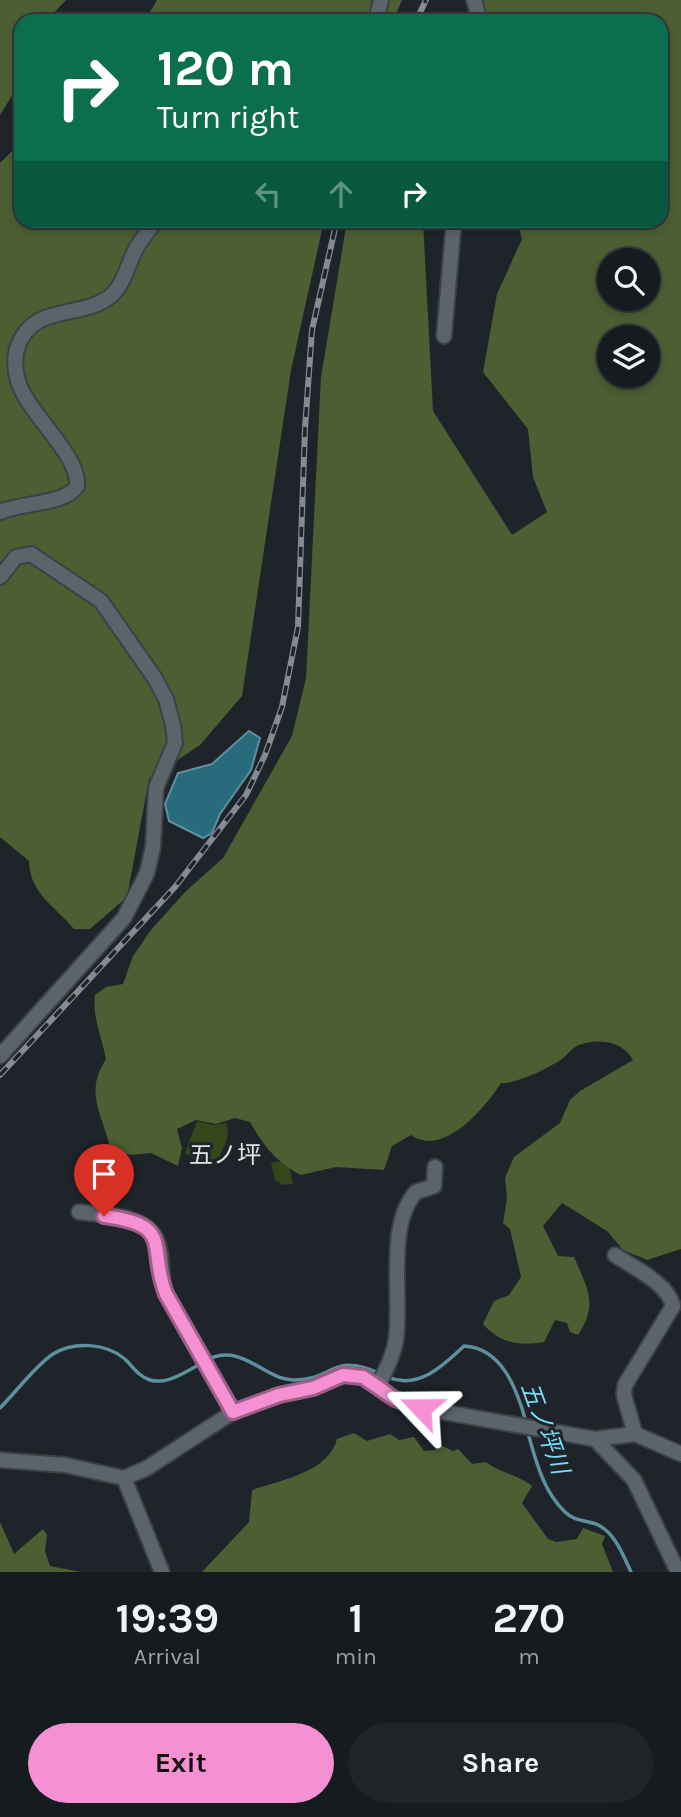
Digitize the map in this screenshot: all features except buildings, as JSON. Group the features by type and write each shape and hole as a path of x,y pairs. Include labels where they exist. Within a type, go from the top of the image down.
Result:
{"street":[{"path":"0,512 24,503 61,498 74,491 78,481 64,452 27,403 16,370 18,345 28,327 39,319 99,302 116,292 135,249 150,228"},
{"path":"444,336 453,228"},
{"path":"0,577 16,556 31,554 101,601 154,677 166,699 175,743 156,788 153,847 147,873 124,918 0,1056"},
{"path":"378,1385 388,1367 396,1343 400,1282 398,1248 402,1215 416,1192 434,1186 435,1167"},
{"path":"79,1212 129,1219 146,1228 155,1237 161,1282 166,1294 233,1412"},
{"path":"615,1255 657,1285 671,1299 673,1306 625,1385 624,1395 635,1434"},
{"path":"0,1460 65,1465 124,1478 147,1468 233,1412 279,1395 313,1388 343,1375 363,1377 395,1399 421,1408 595,1439 635,1434 654,1445 681,1454"},
{"path":"595,1439 634,1480 678,1572"},
{"path":"124,1478 162,1572"}],"green space":[{"path":"0,0 66,0 53,14 14,14 14,92 0,115"},
{"path":"157,0 402,0 396,14 149,14"},
{"path":"477,0 681,0 681,1249 647,1260 623,1250 607,1231 562,1203 543,1226 558,1256 574,1257 587,1287 588,1314 578,1335 570,1332 567,1323 555,1320 544,1342 527,1344 504,1340 483,1324 494,1301 509,1295 521,1277 510,1229 503,1223 507,1198 505,1178 514,1157 560,1123 570,1100 580,1091 633,1060 617,1045 586,1043 577,1046 562,1059 541,1071 515,1081 501,1083 474,1117 449,1135 436,1140 423,1140 411,1135 392,1146 384,1170 336,1167 301,1175 271,1153 250,1122 235,1118 216,1124 196,1120 177,1129 182,1148 178,1166 151,1153 130,1155 110,1148 95,1093 96,1083 106,1059 96,1020 95,995 106,987 123,984 133,956 151,930 185,892 223,858 292,736 306,678 321,377 346,228 423,228 433,411 512,535 547,512 533,477 528,429 483,372 497,294 522,239 519,228 668,228 668,14 478,14"},
{"path":"14,151 14,228 322,228 291,370 242,696 200,745 149,779 127,897 90,929 74,929 38,891 30,872 29,861 0,837 0,163"},
{"path":"197,1121 213,1125 226,1123 227,1138 218,1163 198,1162 185,1153"},
{"path":"288,1160 293,1184 283,1185 275,1180 271,1163"},
{"path":"354,1433 367,1441 390,1434 399,1440 414,1437 424,1451 436,1450 438,1444 453,1451 458,1449 472,1464 486,1462 521,1479 532,1486 522,1503 548,1539 556,1542 577,1539 583,1528 605,1536 602,1544 613,1572 202,1572 249,1522 252,1490 314,1467 332,1450 337,1439"},
{"path":"0,1522 14,1554 43,1529 47,1535 45,1551 50,1566 81,1572 0,1572"}],"water":[{"path":"249,731 260,738 251,770 220,814 212,833 203,838 169,821 165,804 178,773 212,764"}],"waterway":[{"name":"五ノ坪川","path":"0,1408 46,1359 70,1347 90,1346 109,1350 125,1359 142,1376 156,1381 176,1377 200,1364"},
{"name":"五ノ坪川","path":"388,1377 399,1380 420,1378 439,1368 464,1346 477,1348 498,1362 506,1372 518,1396 526,1422"},
{"name":"五ノ坪川","path":"207,1360 231,1355 272,1374 293,1380 307,1379 352,1365 381,1374"},
{"name":"五ノ坪川","path":"528,1433 541,1475 557,1504 572,1517 596,1524 608,1532 618,1545 631,1572"}],"railway":[{"path":"419,14 426,0"},
{"path":"0,1075 175,887 246,795 265,755 282,707 298,627 305,428 312,330 335,228"}],"district":[{"name":"五ノ坪","path":"225,1155"}],"route":[{"path":"104,1216 129,1219 146,1228 157,1240 161,1282 166,1294 233,1412 279,1395 313,1388 343,1375 363,1377 395,1399 421,1408"}]}
